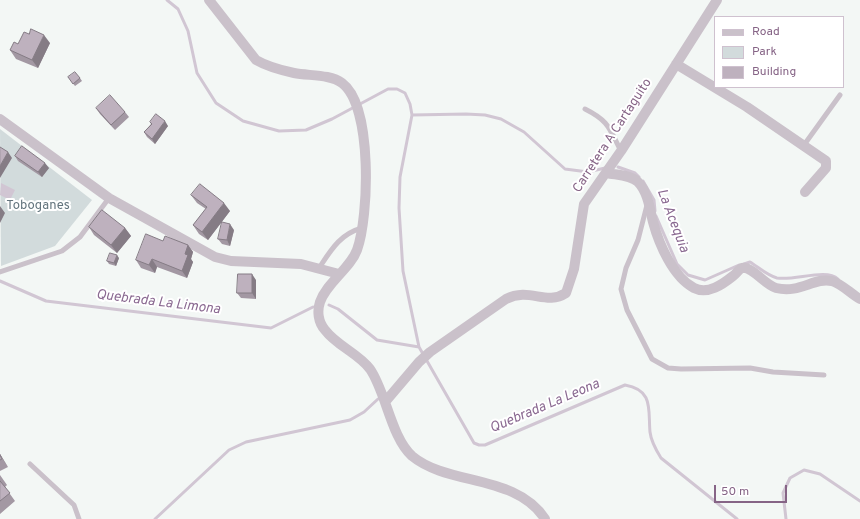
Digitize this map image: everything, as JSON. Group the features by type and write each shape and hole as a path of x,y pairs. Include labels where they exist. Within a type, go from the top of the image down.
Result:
{"street":[{"path":"209,0 256,60 267,66 294,73 331,78 342,83 352,94 360,119 366,155 363,227 356,252 320,301 318,311 320,322 325,331 370,370 385,402 393,424 411,454 426,465 511,491 529,502 545,519"},
{"name":"Carretera A Cartaguito","path":"385,402 419,362 430,352 514,295 526,294 553,298 566,292 574,269 584,204 621,152 717,0"},
{"path":"676,64 714,88"},
{"path":"715,88 804,145 826,161 827,165 805,192"},
{"path":"0,119 108,198 215,256 231,261 301,264 339,274"},
{"path":"607,173 638,181 648,202 654,224 668,257 681,278 695,288 707,290 721,285 740,270 745,268 754,272 764,282 774,288 786,290 798,289 819,281 832,281 839,284 860,299"}],"lane":[{"path":"804,145 840,95"},
{"path":"585,109 600,117 609,127 621,152"},
{"path":"0,272 62,251 80,237 108,198"},
{"path":"648,202 638,240 626,268 621,289 627,310 652,359 668,368 750,368 773,372 824,375"},
{"path":"319,268 339,240 350,231 363,227"},
{"path":"30,464 74,505 79,519"}],"green space":[{"name":"Toboganes","path":"0,129 92,200 55,246 1,266"}],"shaded area":[{"path":"1,183 15,190 10,200 0,195"}],"building":[{"path":"31,29 44,35 32,60 10,50 14,42 18,44 24,32 29,34"},
{"path":"75,72 80,78 73,84 68,77"},
{"path":"110,95 125,112 111,125 96,108"},
{"path":"156,114 165,121 152,139 144,132 152,124 150,122"},
{"path":"22,146 45,163 38,172 15,156"},
{"path":"0,147 8,152 0,166"},
{"path":"200,184 224,203 202,232 193,225 207,207 191,195"},
{"path":"102,210 125,228 111,245 89,227"},
{"path":"222,222 230,224 227,240 218,239"},
{"path":"146,234 163,241 165,236 188,245 185,254 188,255 182,271 152,259 149,265 136,260"},
{"path":"110,253 117,255 114,263 107,261"},
{"path":"238,274 252,274 252,293 237,293"},
{"path":"0,481 10,493 0,501"}],"waterway":[{"name":"Quebrada La Leona","path":"167,0 178,9 188,31 197,73 216,103 243,121 279,131 306,130 332,119 388,89 397,89 405,93 410,104 412,115 400,177 399,208 403,271 419,347 474,443 485,445 625,385 641,391 648,402 650,432 654,445 661,458 737,519"},
{"name":"La Acequia","path":"412,115 466,114 485,115 501,119 524,132 565,169 588,172 605,168"},
{"name":"La Acequia","path":"618,167 635,173 639,177"},
{"name":"La Acequia","path":"643,181 654,200 655,211"},
{"name":"La Acequia","path":"656,216 677,264 688,275 705,280 739,265"},
{"name":"La Acequia","path":"744,264 750,262 777,278 826,275 833,276 838,279"},
{"name":"Quebrada La Limona","path":"0,281 46,301 271,328 313,307"},
{"name":"Quebrada La Limona","path":"329,305 338,309 377,340 419,347"},
{"path":"155,519 229,450 246,442 350,420 364,412 378,399"},
{"name":"Quebrada La Leona","path":"786,519 783,493 790,478 804,470 820,474 860,501"}]}
